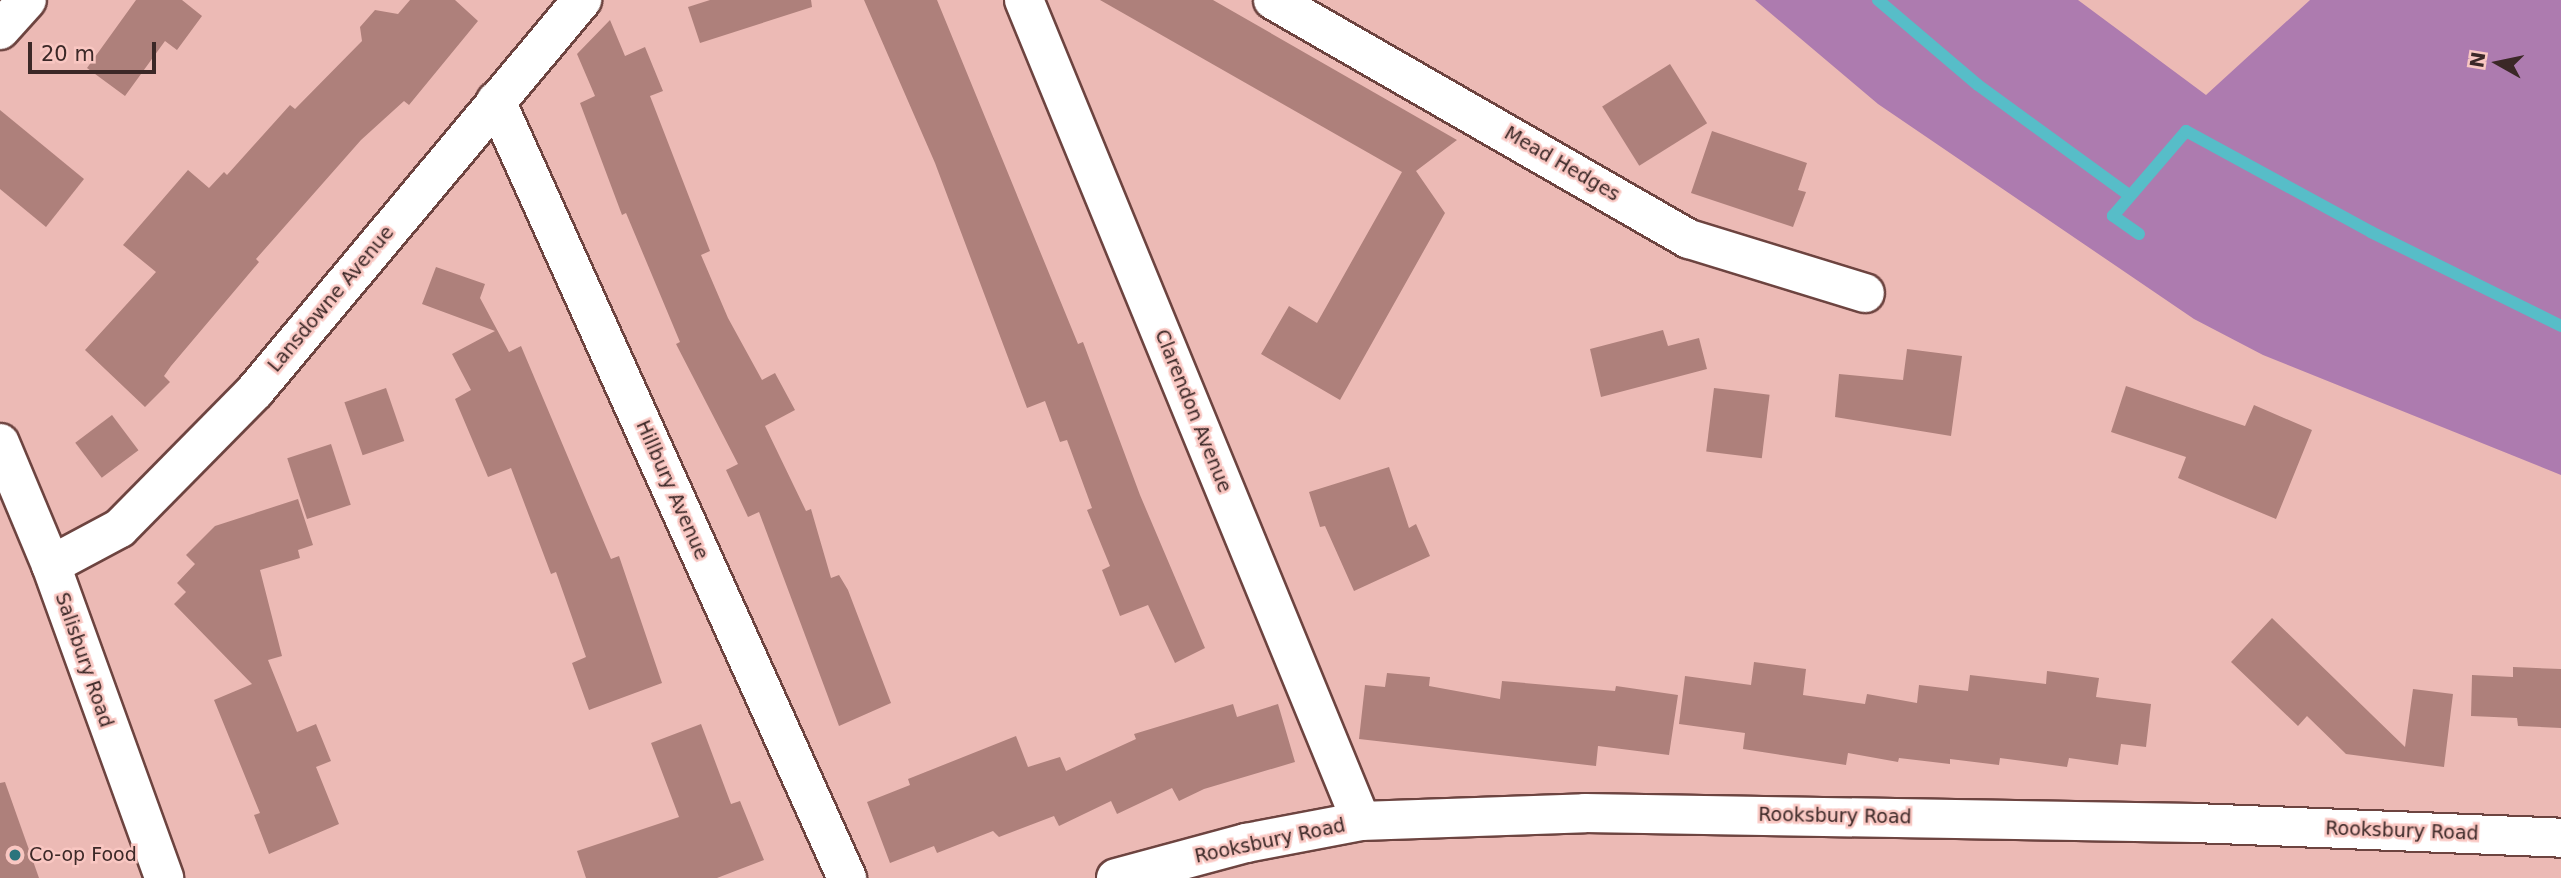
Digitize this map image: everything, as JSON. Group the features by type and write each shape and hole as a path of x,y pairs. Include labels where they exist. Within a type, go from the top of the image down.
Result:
{"street":[{"path":"0,30 27,0"},
{"name":"Lansdowne Avenue","path":"51,565 120,528 255,391 582,0"},
{"name":"Clarendon Avenue","path":"1024,0 1361,821"},
{"name":"Mead Hedges","path":"1273,0 1689,239 1865,293"},
{"name":"Hillbury Avenue","path":"496,101 847,878"},
{"name":"Salisbury Road","path":"0,443 51,565 164,878"},
{"name":"Rooksbury Road","path":"1115,878 1246,843 1361,821 1585,813 1856,815 2561,838"}],"shaded area":[{"path":"1755,0 2078,0 2206,95 2310,0 2561,0 2561,475 2263,355 2194,319 1878,104"}],"building":[{"path":"136,0 182,0 202,16 177,50 165,41 125,96 87,68"},
{"path":"410,0 455,0 478,21 409,105 404,101 361,140 256,259 259,262 164,376 170,382 145,407 85,350 156,272 123,245 188,170 209,188 224,172 227,175 290,105 295,109 362,41 360,27 375,10 398,14"},
{"path":"710,0 811,0 812,7 700,43 688,7"},
{"path":"864,0 937,0 1078,344 1083,342 1140,495 1205,648 1175,663 1148,605 1120,616 1102,570 1110,566 1087,510 1092,508 1067,440 1060,442 1045,401 1027,408 935,163"},
{"path":"1100,0 1213,0 1457,140 1416,171 1445,213 1340,400 1261,354 1289,306 1317,323 1402,172"},
{"path":"610,20 625,56 645,47 663,91 650,96 710,251 701,255 728,318 762,380 775,373 795,410 765,426 806,511 811,509 831,578 839,575 848,590 891,703 839,726 759,512 748,517 726,470 738,464 676,344 680,342 626,213 622,215 580,103 595,96 577,54"},
{"path":"1670,64 1707,123 1639,166 1602,106"},
{"path":"0,110 84,179 46,227 0,189"},
{"path":"1712,131 1807,163 1798,190 1806,192 1793,227 1691,193"},
{"path":"436,267 485,284 480,298 509,352 521,346 611,559 619,556 662,683 589,710 572,663 586,657 556,572 551,574 511,468 488,477 455,399 471,390 452,354 495,331 422,304"},
{"path":"1663,330 1668,346 1699,338 1707,369 1601,397 1590,349"},
{"path":"1907,349 1962,356 1951,436 1835,417 1839,374 1903,380"},
{"path":"2126,386 2245,426 2254,405 2312,430 2276,519 2178,478 2186,457 2111,432"},
{"path":"386,388 404,441 363,455 344,402"},
{"path":"1714,388 1770,395 1762,458 1706,452"},
{"path":"112,415 138,450 102,478 75,443"},
{"path":"331,444 351,505 307,519 287,458"},
{"path":"1389,467 1409,528 1416,524 1430,556 1354,591 1325,526 1320,527 1309,492"},
{"path":"298,499 313,545 298,550 300,558 260,570 282,656 268,660 297,732 316,724 331,761 316,767 339,824 269,854 254,815 260,813 214,700 252,684 174,604 186,592 177,583 195,564 186,555 215,526"},
{"path":"2272,618 2405,747 2413,689 2453,694 2444,767 2346,754 2307,716 2298,726 2231,662"},
{"path":"1754,662 1806,669 1803,695 1865,704 1867,694 1917,703 1919,685 1968,691 1970,675 2046,684 2047,671 2099,678 2096,697 2151,704 2146,747 2121,744 2118,765 2069,758 2067,767 2000,758 1999,765 1950,759 1950,764 1899,758 1898,762 1848,753 1846,765 1743,749 1745,733 1679,724 1685,676 1751,685"},
{"path":"2513,667 2561,669 2561,728 2518,726 2517,718 2471,716 2472,675 2513,677"},
{"path":"1387,673 1430,677 1429,686 1500,699 1502,681 1615,691 1616,686 1678,695 1669,755 1598,746 1596,766 1359,739 1365,685 1385,687"},
{"path":"1233,704 1237,717 1278,704 1295,762 1204,789 1179,801 1172,788 1117,814 1111,801 1059,826 1054,816 999,837 993,831 937,853 934,846 890,863 867,802 910,785 908,779 1016,736 1028,767 1060,757 1066,771 1136,739 1134,734"},
{"path":"701,724 731,804 740,801 764,860 717,878 586,878 577,851 679,817 651,743"},
{"name":"Co-op Food","path":"5,782 39,878 0,878 0,783"}],"waterway":[{"path":"1878,0 1978,85 2129,195"},
{"path":"2139,234 2113,216 2186,131 2371,232 2561,326"}],"place":[{"name":"Co-op Food","path":"15,855"}]}
